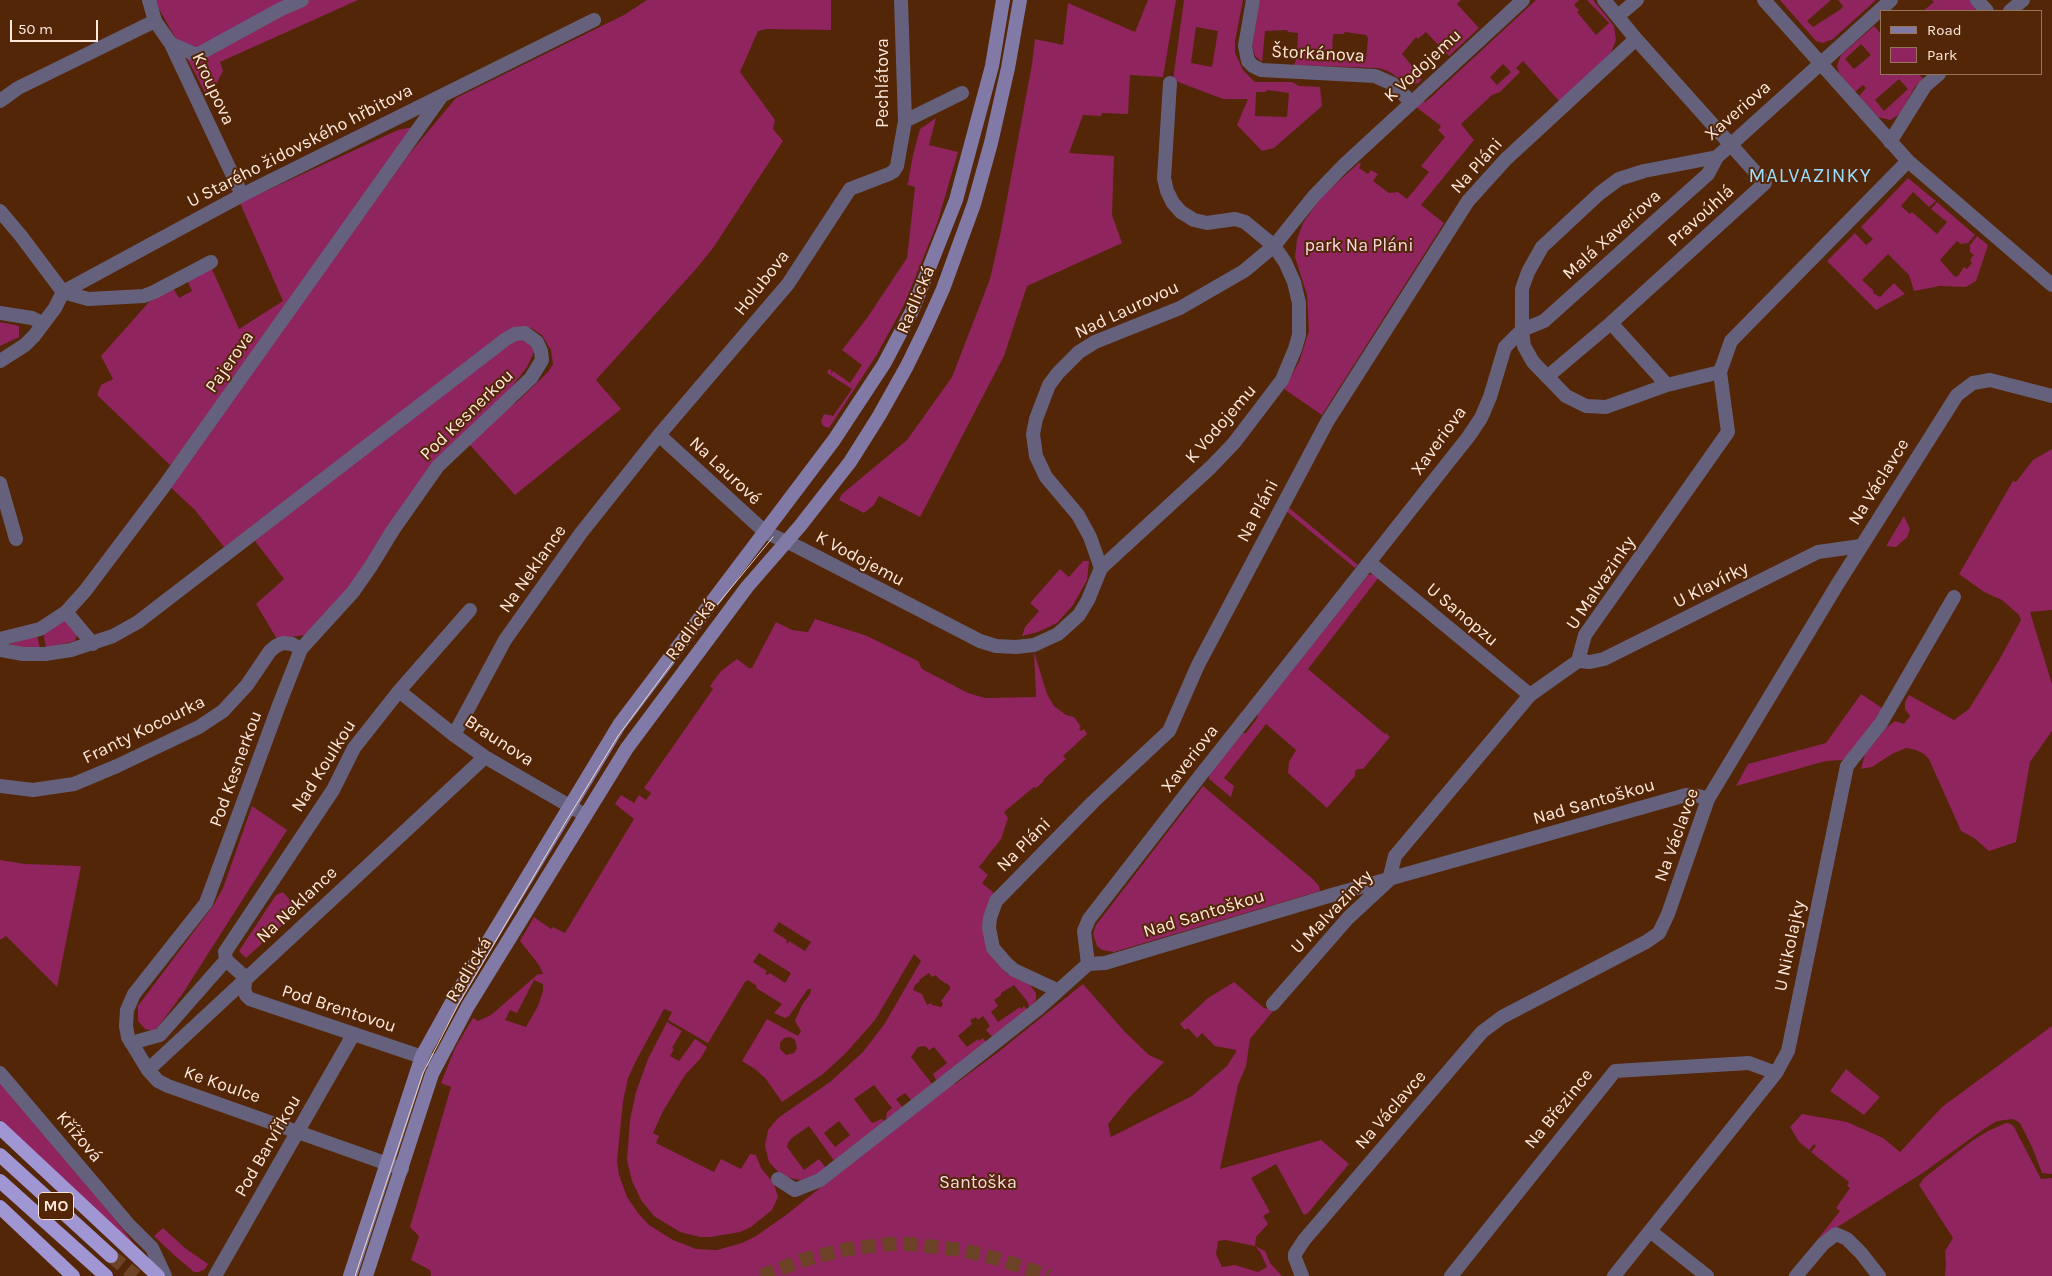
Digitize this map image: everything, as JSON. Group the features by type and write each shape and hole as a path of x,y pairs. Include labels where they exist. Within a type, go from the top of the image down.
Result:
{"highway":[{"path":"0,1128 152,1274"},
{"name":"MO","path":"0,1156 111,1256"},
{"name":"MO","path":"0,1181 106,1276"},
{"path":"0,1207 73,1276"}],"main road":[{"name":"Radlická","path":"350,1276 422,1056 457,993 513,902 569,805 619,726 834,440 884,364 912,311 956,200 992,66 1003,0"},
{"name":"Radlická","path":"366,1276 437,1062 468,1006 627,748 747,587 850,462 879,416 926,327 943,289 974,204 1008,68 1020,0"}],"street":[{"name":"Kroupova","path":"148,0 155,20 171,44 242,195"},
{"path":"171,44 197,55 281,9 302,0"},
{"name":"Pechlátova","path":"897,166 905,120 901,0"},
{"name":"Štorkánova","path":"1254,0 1245,46 1248,61 1253,66 1261,70 1375,76 1393,84 1411,102"},
{"name":"K Vodojemu","path":"786,542 980,641 996,646 1016,647 1034,645 1063,630 1079,615 1088,600 1101,568 1211,467 1234,443 1282,380 1299,336 1299,303 1289,270 1274,246 1314,196 1411,102 1523,0"},
{"name":"Pravoúhlá","path":"1547,377 1611,323 1765,183 1636,39 1604,0"},
{"path":"1618,16 1637,0"},
{"path":"1764,0 1908,161 2052,285"},
{"name":"Xaveriova","path":"1088,964 1084,931 1089,919 1482,418 1505,347 1522,330 1522,289 1528,272 1542,247 1600,193 1620,179 1644,171 1717,157 1891,0"},
{"path":"1978,0 1986,10"},
{"path":"2011,10 2023,0"},
{"path":"0,101 18,88 155,20"},
{"name":"U Starého židovského hřbitova","path":"63,292 242,195 594,20"},
{"name":"Na Pláni","path":"1057,990 1014,970 993,948 989,928 990,918 996,901 1093,802 1169,731 1198,665 1327,422 1468,201 1506,159 1636,39"},
{"path":"1890,142 1924,86 1938,75"},
{"path":"1170,84 1164,178 1167,191 1173,203 1181,212 1194,220 1207,223 1235,218 1245,222 1274,246"},
{"path":"905,120 962,92"},
{"name":"Pajerova","path":"66,612 162,489 443,95"},
{"name":"Malá Xaveriova","path":"1522,330 1544,320 1552,314 1708,174 1717,157"},
{"name":"U Malvazinky","path":"1273,1004 1348,918 1389,880 1395,856 1530,695 1578,660 1585,635 1728,432 1720,372 1730,341 1908,161"},
{"name":"Holubova","path":"659,435 788,284 850,189 889,174 897,166"},
{"path":"0,212 21,236 63,292 88,299 144,296 211,262"},
{"name":"Nad Laurovou","path":"1101,568 1090,537 1078,515 1046,477 1036,456 1033,434 1035,422 1050,385 1068,362 1095,342 1180,308 1244,271 1274,246"},
{"path":"0,361 25,345 55,308 63,292"},
{"path":"0,313 32,318 38,321 41,326"},
{"path":"1611,323 1667,385"},
{"path":"1522,330 1524,346 1533,362 1566,396 1586,406 1606,407 1667,385 1720,372"},
{"name":"Pod Kesnerkou","path":"0,650 23,654 45,654 93,644 113,636 138,622 506,339 515,334 525,333 537,342 542,355 538,368 531,378 438,466 402,516 353,592 301,649 206,903 129,1002 126,1026 131,1043 148,1070"},
{"name":"Na Václavce","path":"1302,1276 1295,1254 1304,1240 1487,1028 1515,1010 1646,942 1659,933 1668,914 1708,799 1949,405 1966,387 1973,383 1990,380 2052,396"},
{"name":"Na Laurové","path":"659,435 765,532 786,542"},
{"name":"Na Neklance","path":"454,735 505,640 581,533 659,435"},
{"path":"0,483 16,539"},
{"name":"U Klavírky","path":"1578,660 1590,662 1604,659 1818,552 1861,546"},
{"name":"U Sanopzu","path":"1370,563 1530,695"},
{"name":"U Nikolajky","path":"1614,1276 1776,1073 1788,1051 1846,766 1881,723 1954,597"},
{"name":"Nad Koulkou","path":"226,956 332,790 354,748 399,691 470,610"},
{"path":"0,640 40,629 66,612 93,644"},
{"name":"Franty Kocourka","path":"0,786 33,790 74,784 117,766 199,727 223,711 247,685 270,651 276,646 283,643 292,644 301,649"},
{"name":"Braunova","path":"399,691 485,757 585,815"},
{"name":"Na Neklance","path":"148,1070 485,757"},
{"name":"Nad Santoškou","path":"1088,964 1105,963 1686,795 1708,799"},
{"path":"131,1043 160,1035 226,956 246,978"},
{"path":"778,1179 794,1190 820,1180 986,1050 1088,964"},
{"name":"Pod Brentovou","path":"246,978 244,990 250,999 437,1062"},
{"name":"Pod Barvířkou","path":"215,1276 353,1035"},
{"name":"Na Březince","path":"1451,1276 1615,1071 1749,1063 1776,1073"},
{"name":"Ke Koulce","path":"148,1070 158,1081 168,1086 402,1168"},
{"name":"Křížová","path":"0,1073 129,1225 152,1248 165,1276"},
{"name":"Křížová","path":"129,1225 147,1257 152,1274"},
{"path":"1650,1232 1707,1276"},
{"path":"1796,1276 1823,1244 1836,1234 1847,1239 1880,1276"}],"green space":[{"path":"154,0 358,0 220,62 223,71 213,90 205,93"},
{"path":"647,0 831,0 831,30 767,29 758,31 740,72 775,120 773,129 783,141 713,248 596,380 621,409 515,495 469,444 506,409 517,402 548,372 553,364 551,350 542,335 531,328 519,327 224,547 195,510 169,486 410,153 456,98 624,15"},
{"path":"1148,0 1176,0 1163,77 1130,75 1128,114 1102,113 1101,116 1083,115 1069,153 1114,156 1112,215 1122,243 1027,286 1004,356 920,517 879,496 874,505 864,513 839,500 842,494 907,440 952,377 990,279 1001,231 1035,39 1063,45 1068,3 1135,32"},
{"path":"1184,0 1243,0 1235,41 1235,53 1243,70 1255,82 1292,82 1299,86 1320,87 1322,106 1274,148 1262,151 1237,125 1248,99 1223,99 1173,80","holes":["1196,27 1218,31 1212,67 1191,63","1267,90 1289,93 1287,117 1255,116 1256,92 1266,92"]},
{"path":"1260,0 1461,0 1457,4 1479,28 1449,56 1426,32 1418,39 1416,37 1402,54 1420,75 1421,79 1419,83 1409,85 1388,71 1378,68 1294,65 1297,57 1298,33 1288,32 1287,30 1265,31 1262,62 1255,56 1252,45","holes":["1345,32 1366,35 1368,38 1366,59 1332,58 1333,34 1344,34"]},
{"name":"park Na Pláni","path":"1536,0 1579,0 1574,5 1579,10 1577,12 1596,35 1609,23 1587,0 1593,0 1614,26 1616,40 1611,53 1560,102 1523,61 1516,68 1520,72 1500,92 1492,95 1461,124 1474,140 1421,205 1444,223 1322,415 1284,389 1299,362 1309,331 1307,295 1295,257 1297,239 1303,223 1322,196 1359,163 1361,164 1359,168 1368,174 1371,170 1378,174 1373,181 1389,193 1398,192 1407,199 1429,172 1421,166 1445,137 1438,130 1441,126 1416,107 1429,99","holes":["1503,64 1511,72 1497,85 1490,77"]},
{"path":"1780,0 1831,0 1807,21 1813,27 1841,9 1843,6 1838,0 1876,0 1833,39 1823,43 1816,41"},
{"path":"1932,0 1972,0 1978,7 1975,10 1924,10 1934,2"},
{"path":"1874,26 1880,33 1880,75 1919,75 1923,78 1915,87 1900,114 1890,120 1878,117 1859,96 1866,88 1863,85 1855,92 1839,73 1837,66 1841,55","holes":["1861,44 1871,55 1854,69 1845,59","1899,79 1908,89 1884,111 1875,100"]},
{"path":"936,118 929,145 958,152 937,224 904,305 876,356 829,428 823,426 821,421 824,414 833,416 852,389 827,373 829,369 831,374 833,371 850,383 862,365 842,350 867,318 907,258 915,187 906,184 908,183 920,129"},
{"path":"413,127 193,437 170,465 97,395 101,385 113,379 101,356 149,302 173,288 179,298 192,291 187,280 211,267 239,329 283,301 240,203 398,130"},
{"path":"1908,178 1936,201 1929,207 1913,192 1901,206 1910,214 1912,212 1937,234 1947,222 1931,209 1937,202 1975,235 1968,243 1961,244 1957,241 1940,260 1955,277 1958,276 1964,267 1967,269 1972,263 1970,260 1974,255 1970,252 1970,245 1977,236 1988,245 1976,281 1966,287 1940,286 1914,291 1909,275 1888,254 1862,280 1873,290 1873,293 1880,297 1894,283 1905,294 1876,310 1827,261 1855,233 1866,245 1873,239 1861,227"},
{"path":"0,322 19,326 19,337 0,346"},
{"path":"525,339 535,350 527,367 500,402 466,433 312,634 277,639 256,604 284,579 255,541 312,494 511,341"},
{"path":"2052,449 2052,610 2030,612 2052,684 2052,731 2030,762 2016,842 1989,851 1974,838 1961,831 1929,759 1924,754 1906,748 1892,754 1872,767 1861,769 1865,754 1886,728 1895,721 1904,724 1910,716 1905,709 1905,702 1909,695 1954,720 1969,709 1998,662 2021,620 2019,615 2002,600 1984,592 1959,574 2013,481 2016,482 2033,460"},
{"path":"1288,507 1358,565 1355,568 1286,511"},
{"path":"1904,516 1910,529 1907,537 1896,547 1886,546"},
{"path":"1083,561 1089,561 1087,580 1073,605 1057,623 1038,632 1022,636 1025,627 1039,611 1030,603 1060,569 1069,577"},
{"path":"1373,574 1379,577 1308,669 1390,737 1363,769 1355,771 1355,776 1327,808 1288,773 1289,762 1296,750 1266,724 1224,778 1234,786 1231,797 1209,779 1209,775 1243,733 1246,733 1258,717 1257,714 1368,575"},
{"name":"Santoška","path":"815,619 867,636 918,661 922,669 968,693 985,698 1036,697 1034,652 1047,694 1054,706 1066,715 1074,717 1081,727 1079,728 1081,731 1084,729 1087,734 1063,756 1066,759 1036,788 1034,787 1004,812 1008,818 1001,839 979,867 988,875 982,883 994,893 989,901 992,957 1007,974 1030,985 1036,993 1036,1000 1030,1009 1027,1001 1014,985 1001,993 994,1000 998,1006 991,1012 998,1022 1020,1007 1021,1009 1024,1006 1028,1011 993,1038 986,1030 990,1026 983,1016 978,1020 976,1017 970,1020 972,1024 958,1036 967,1047 978,1039 979,1041 983,1038 987,1043 937,1082 933,1074 947,1063 934,1047 929,1050 925,1046 918,1047 911,1057 933,1085 912,1101 905,1093 896,1099 903,1108 888,1121 886,1118 887,1112 892,1108 874,1085 854,1099 872,1123 882,1119 885,1122 835,1162 809,1126 792,1138 787,1147 804,1170 819,1159 826,1168 815,1176 800,1180 780,1174 769,1162 765,1146 768,1130 778,1118 830,1082 863,1052 885,1023 921,961 914,954 875,1020 845,1054 823,1074 782,1102 766,1079 742,1061 767,1019 798,1036 801,1031 795,1021 811,989 808,989 789,1016 785,1018 774,1013 782,1004 756,988 757,986 748,980 708,1043 668,1020 672,1012 664,1009 628,1078 623,1101 617,1161 619,1175 627,1197 638,1213 649,1225 673,1240 696,1249 717,1250 742,1243 756,1236 786,1215 948,1086 955,1084 997,1053 1083,984 1124,1031 1149,1055 1164,1062 1130,1097 1108,1124 1111,1137 1192,1096 1227,1066 1236,1050 1215,1046 1202,1033 1197,1038 1188,1028 1185,1030 1180,1024 1208,998 1234,982 1264,1008 1274,1010 1250,1039 1246,1066 1238,1085 1220,1169 1321,1140 1349,1164 1308,1213 1304,1215 1276,1164 1251,1178 1270,1212 1263,1216 1268,1224 1256,1237 1255,1246 1265,1251 1270,1263 1282,1276 431,1276 430,1270 411,1260 419,1236 410,1227 451,1087 441,1083 455,1048 473,1018 478,1021 491,1015 538,974 543,974 539,965 520,941 534,917 551,929 553,927 565,933 634,819 615,804 621,795 634,803 639,795 646,800 651,793 644,788 713,689 710,686 721,671 737,659 749,668 752,668 776,622 792,630 808,632","holes":["779,922 811,942 805,951 789,941 786,943 787,940 773,931","759,953 791,973 785,983 770,973 768,975 765,974 767,971 753,962","929,973 932,977 936,975 950,986 950,989 941,1001 943,1004 941,1007 931,1003 927,1005 922,994 913,990","534,980 543,984 543,991 538,1006 526,1027 505,1020 510,1010 517,1013","790,1037 795,1040 797,1048 794,1053 786,1055 780,1049 780,1043 784,1038","839,1121 850,1135 835,1147 824,1133","1225,1240 1255,1246 1267,1267 1258,1272 1235,1265 1222,1267 1216,1254 1218,1241"]},
{"path":"66,620 77,635 75,641 46,648 43,632"},
{"path":"37,634 40,649 8,645"},
{"path":"1861,694 1882,708 1861,743 1844,760 1826,761 1736,786 1748,764 1826,743"},
{"path":"1203,786 1314,880 1319,886 1320,891 1114,952 1102,950 1097,946 1093,934 1096,925"},
{"path":"252,806 287,830 183,993 158,1027 153,1031 145,1029 138,1021 138,1006 213,906 223,888"},
{"path":"0,860 25,864 81,866 57,987 6,936 0,940"},
{"path":"283,892 297,908 297,912 246,958 239,951 276,895"},
{"path":"667,1022 682,1031 672,1048 674,1049 670,1056 679,1061 695,1039 707,1047 701,1058 685,1075 663,1111 653,1133 659,1136 656,1143 714,1172 721,1159 741,1169 750,1154 756,1155 761,1168 774,1184 778,1197 772,1210 751,1227 740,1232 700,1237 680,1232 654,1216 641,1200 632,1181 627,1160 630,1120 636,1092 648,1059"},
{"path":"2052,1026 2052,1174 2042,1173 2020,1123 2013,1119 1997,1121 1924,1172 1817,1240 1840,1211 1836,1208 1850,1188 1847,1186 1849,1182 1811,1152 1816,1146 1814,1144 1809,1150 1799,1142 1790,1127 1802,1114 1847,1122 1883,1138 1900,1152 1942,1107"},
{"path":"1846,1069 1880,1097 1864,1115 1830,1091"},
{"path":"0,1083 114,1218 137,1248 0,1120"},
{"path":"2006,1123 2014,1127 2041,1179 2052,1178 2052,1276 1945,1276 1945,1251 1953,1238 1919,1185 1924,1178 1972,1141"},
{"path":"163,1228 185,1248 208,1264 205,1269 194,1272 154,1236"}],"tunnel":[{"path":"761,1276 806,1259 848,1249 889,1244 909,1244 962,1250 998,1259 1049,1276"},
{"path":"111,1256 136,1276"}],"tram line":[{"path":"355,1276 423,1073 458,1005 618,736 698,628 773,537"}],"district":[{"name":"MALVAZINKY","path":"1810,176"}]}
